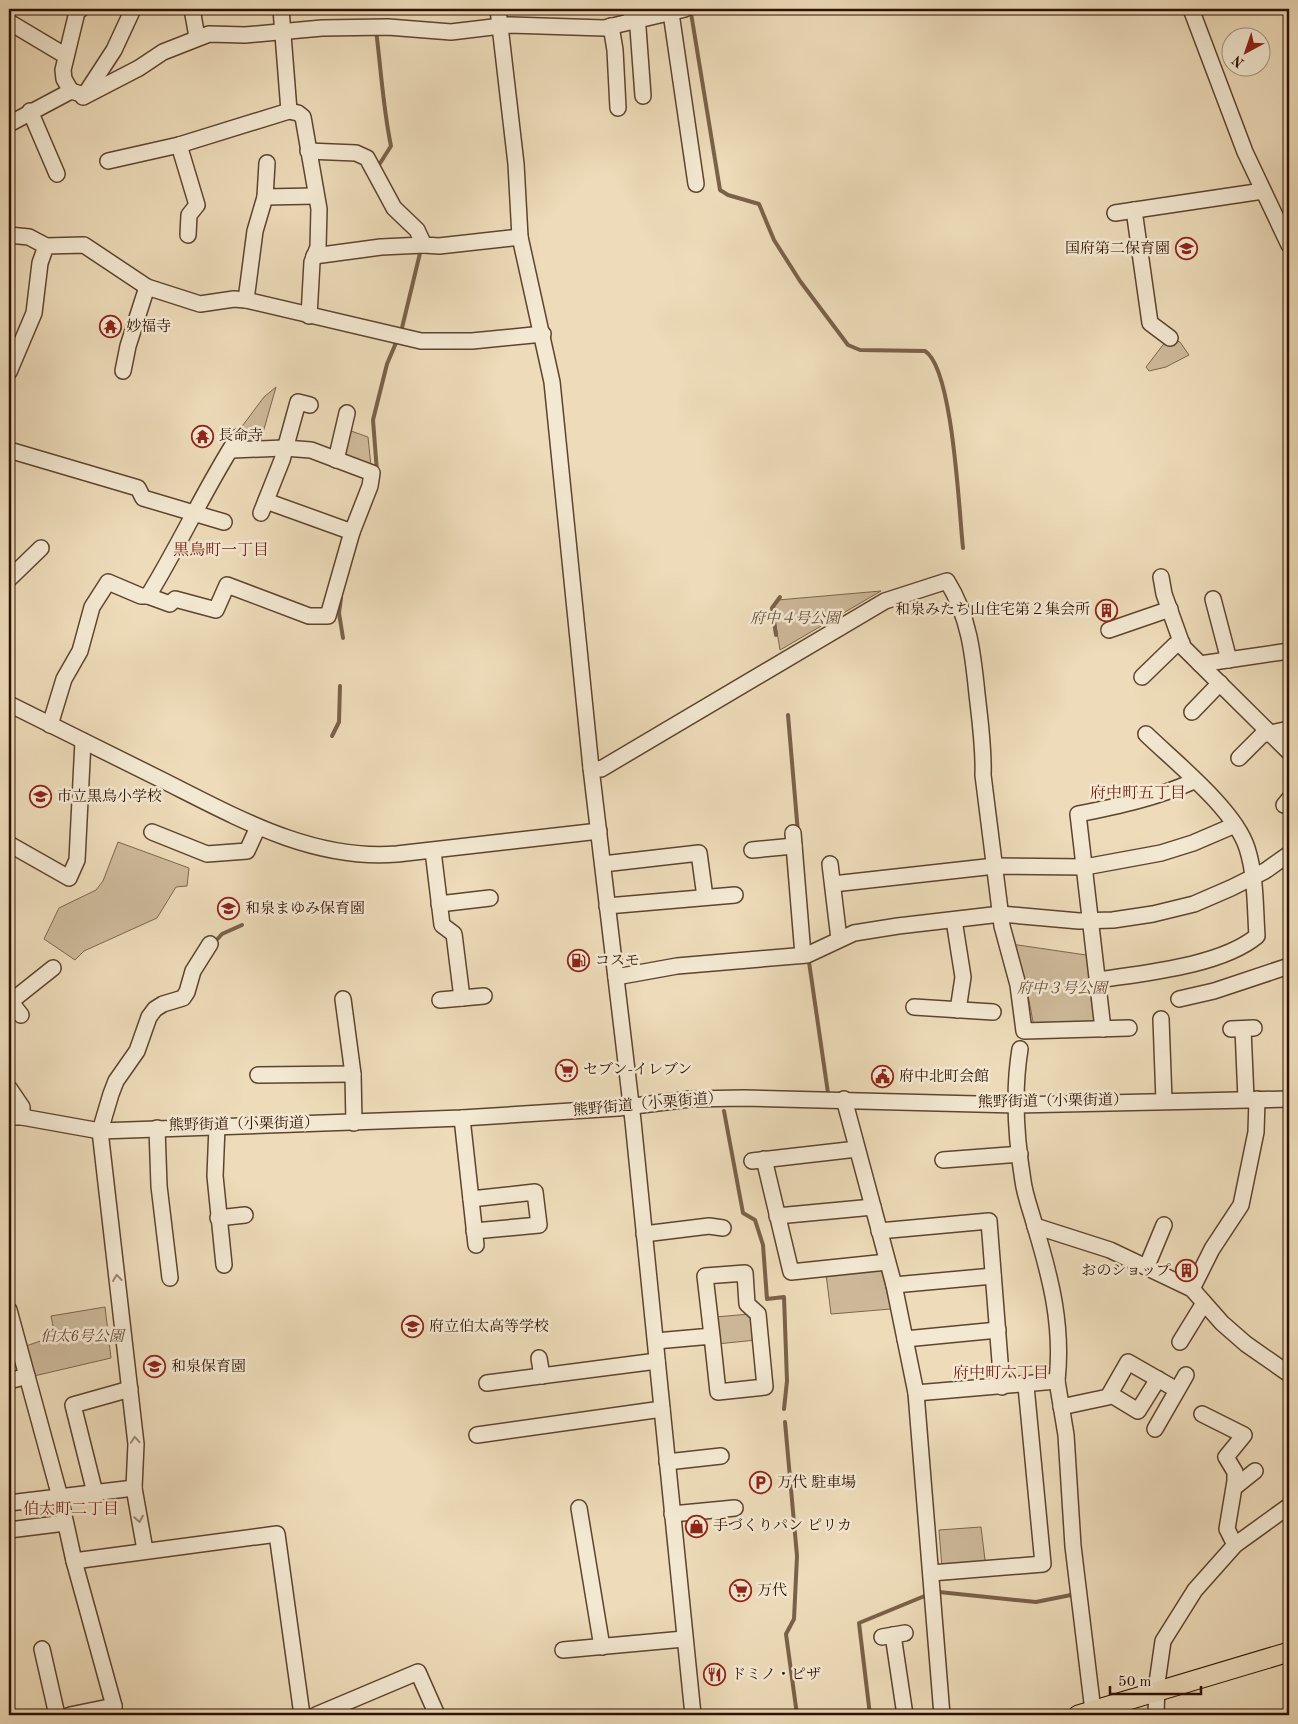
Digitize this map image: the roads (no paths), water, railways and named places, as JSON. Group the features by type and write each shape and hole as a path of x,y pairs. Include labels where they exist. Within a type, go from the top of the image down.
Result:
{"main road":[{"path":"1085,1713 1289,1652"}],"street":[{"path":"77,94 64,79 63,70 77,12 88,9"},
{"path":"77,94 114,50 133,9"},
{"path":"192,9 197,37"},
{"path":"281,9 289,111"},
{"path":"498,9 516,164 520,237 543,334 552,382 591,768 631,1106 656,1341 693,1715"},
{"path":"1191,9 1245,152 1289,245"},
{"path":"9,124 30,111 139,68 163,52 197,37 209,34 225,42 322,28 388,27 451,32 500,26 611,26 631,15 678,11 682,129 691,177"},
{"path":"631,15 638,28 638,88"},
{"path":"9,22 66,56"},
{"path":"611,26 615,50 618,108"},
{"path":"30,111 57,174"},
{"path":"108,161 179,145 289,111 303,117 318,210 318,247 312,262 309,316"},
{"path":"179,145 197,205 189,215 188,235"},
{"path":"308,151 356,153 367,158 394,208 417,230 424,245"},
{"path":"246,300 255,231 265,197 267,163"},
{"path":"1115,212 1263,191"},
{"path":"265,197 315,196"},
{"path":"1134,210 1150,323 1170,338"},
{"path":"9,235 29,237 46,246 84,245 147,286 200,304 234,298 246,300 422,341 472,341 543,334"},
{"path":"314,256 381,247 439,246 520,237"},
{"path":"9,372 34,312 40,263 46,246"},
{"path":"122,371 147,286"},
{"path":"310,405 298,402 282,460 264,507 352,532"},
{"path":"336,460 349,422"},
{"path":"50,725 64,679 85,653 92,607 108,582 142,596 148,596 170,604 175,599 216,610 227,585 309,616 328,616 352,532 370,486 372,473 311,450 235,443 193,512 172,557 148,596"},
{"path":"9,450 138,488 143,498 224,522"},
{"path":"18,576 41,548"},
{"path":"1161,577 1183,647 1289,752"},
{"path":"591,768 602,769 885,601 947,581 958,599 971,638 984,750 983,775 1000,914 1006,944 1018,985 1024,1032 1130,1028"},
{"path":"1213,599 1229,660"},
{"path":"1109,630 1170,610"},
{"path":"1142,677 1174,645 1182,642"},
{"path":"1200,664 1289,652"},
{"path":"1192,712 1220,683"},
{"path":"9,704 258,827 296,841 372,856 599,831"},
{"path":"1239,758 1262,735 1289,729"},
{"path":"1098,980 1158,971 1203,960 1248,944 1258,936 1253,877 1247,849 1235,824 1146,734"},
{"path":"9,844 69,878 77,860 83,741"},
{"path":"1103,1029 1092,921 1078,814 1134,803 1166,794 1194,781"},
{"path":"832,884 995,866 1085,867 1161,853 1193,843 1235,824"},
{"path":"157,839 200,844 207,854 247,851 258,827"},
{"path":"759,845 793,840 792,909 803,955"},
{"path":"433,850 442,925 454,934 462,998"},
{"path":"603,864 699,853 705,897"},
{"path":"616,977 676,966 803,955 854,933 1000,914 1092,921 1153,914 1194,904 1253,877 1289,854"},
{"path":"830,864 839,940"},
{"path":"607,906 736,895"},
{"path":"439,904 490,898"},
{"path":"954,920 963,976 968,988 958,1010"},
{"path":"145,1550 134,1488 136,1444 100,1131 116,1081 137,1051 149,1017 155,1009 163,1004 183,998 188,992 193,971 210,944"},
{"path":"1179,998 1214,991 1289,966 1289,973"},
{"path":"21,1014 10,1002 54,968"},
{"path":"440,1000 484,996"},
{"path":"922,1004 958,1010 992,1012"},
{"path":"340,1007 353,1074 354,1123"},
{"path":"1161,1019 1156,1037 1164,1101"},
{"path":"1192,1289 1212,1249 1241,1205 1256,1132 1243,1029"},
{"path":"1020,1049 1016,1075 1016,1105 1023,1182 1050,1280 1060,1349 1057,1382 1066,1435 1072,1546 1085,1713"},
{"path":"258,1075 286,1080 353,1074"},
{"path":"9,1088 22,1107 16,1117"},
{"name":"熊野街道（小栗街道）","path":"16,1117 100,1131 462,1118 631,1106 690,1099 844,1099 1016,1105 1289,1099"},
{"path":"844,1099 894,1285 916,1393 942,1715"},
{"path":"462,1118 466,1190 475,1238 538,1225 535,1192 466,1190"},
{"path":"217,1126 215,1176 224,1265"},
{"path":"156,1128 153,1186 160,1250 170,1278"},
{"path":"857,1150 758,1160 778,1216 791,1272 888,1262"},
{"path":"943,1160 964,1153 1020,1154"},
{"path":"778,1216 873,1207"},
{"path":"218,1218 245,1214"},
{"path":"879,1231 989,1221 1002,1387"},
{"path":"1148,1266 1164,1224"},
{"path":"644,1234 709,1226 723,1228"},
{"path":"1035,1226 1110,1250 1148,1266 1192,1289 1246,1344 1289,1374"},
{"path":"745,1273 748,1304 758,1314 765,1387 718,1392 712,1336 705,1276 745,1273"},
{"path":"894,1285 993,1276"},
{"path":"1180,1342 1204,1303"},
{"path":"9,1310 60,1497 74,1561 114,1711 70,1715"},
{"path":"905,1339 998,1330"},
{"path":"656,1341 712,1336"},
{"path":"539,1358 542,1376"},
{"path":"487,1383 542,1376 589,1376 658,1361"},
{"path":"1062,1407 1108,1397 1128,1362 1177,1390"},
{"path":"1155,1429 1186,1375"},
{"path":"9,1381 27,1376"},
{"path":"1110,1394 1138,1411 1158,1379"},
{"path":"916,1393 1026,1386 1057,1382"},
{"path":"932,1574 1043,1564 1026,1386"},
{"path":"95,1493 73,1404 130,1389"},
{"path":"477,1435 519,1423 581,1415 662,1409"},
{"path":"1202,1414 1244,1435 1226,1457 1235,1472 1227,1529 1235,1545"},
{"path":"667,1462 721,1456"},
{"path":"1234,1487 1255,1472"},
{"path":"9,1503 134,1488"},
{"path":"1156,1715 1156,1691 1163,1641 1195,1590 1235,1545 1289,1506"},
{"path":"672,1514 735,1508"},
{"path":"576,1516 585,1584 602,1647"},
{"path":"9,1530 65,1523"},
{"path":"74,1561 145,1550 278,1534 302,1715"},
{"path":"893,1635 905,1715"},
{"path":"563,1650 684,1639"},
{"path":"42,1649 57,1715"},
{"path":"316,1715 418,1672 437,1715"}],"waterway":[{"path":"691,13 720,190 728,195 759,204 774,240 800,281 848,345 860,350 925,351 935,363 942,384 953,442 963,548"},
{"path":"376,30 391,146 377,168"},
{"path":"401,332 421,249"},
{"path":"377,472 373,420 387,364 398,338"},
{"path":"776,635 772,608 780,597"},
{"path":"341,598 339,613 343,638"},
{"path":"332,736 339,722 340,686"},
{"path":"788,715 798,833"},
{"path":"213,944 222,934 242,925"},
{"path":"809,962 828,1093"},
{"path":"724,1111 743,1213 755,1220 763,1245 767,1299 784,1297 787,1381 784,1409"},
{"path":"785,1422 797,1556 794,1619 786,1634 797,1715"},
{"path":"939,1592 1036,1602 1071,1595 1073,1591"},
{"path":"870,1715 859,1623 927,1595"}],"place":[{"name":"国府第二保育園","path":"1186,249"},
{"name":"妙福寺","path":"110,327"},
{"name":"長命寺","path":"202,436"},
{"name":"和泉みたち山住宅第２集会所","path":"1106,610"},
{"name":"市立黒鳥小学校","path":"41,797"},
{"name":"和泉まゆみ保育園","path":"229,909"},
{"name":"コスモ","path":"579,961"},
{"name":"セブン-イレブン","path":"567,1070"},
{"name":"府中北町会館","path":"883,1077"},
{"name":"おのショップ","path":"1187,1271"},
{"name":"府立伯太高等学校","path":"413,1327"},
{"name":"和泉保育園","path":"155,1367"},
{"name":"万代 駐車場","path":"761,1483"},
{"name":"手づくりパン ピリカ","path":"697,1526"},
{"name":"万代","path":"741,1591"},
{"name":"ドミノ・ピザ","path":"715,1675"}],"district":[{"name":"黒鳥町一丁目","path":"221,551"},
{"name":"府中町五丁目","path":"1138,794"},
{"name":"府中町六丁目","path":"1001,1374"},
{"name":"伯太町二丁目","path":"71,1510"}],"park label":[{"name":"府中４号公園","path":"795,619"},
{"name":"府中３号公園","path":"1062,989"},
{"name":"伯太6号公園","path":"82,1337"}]}
